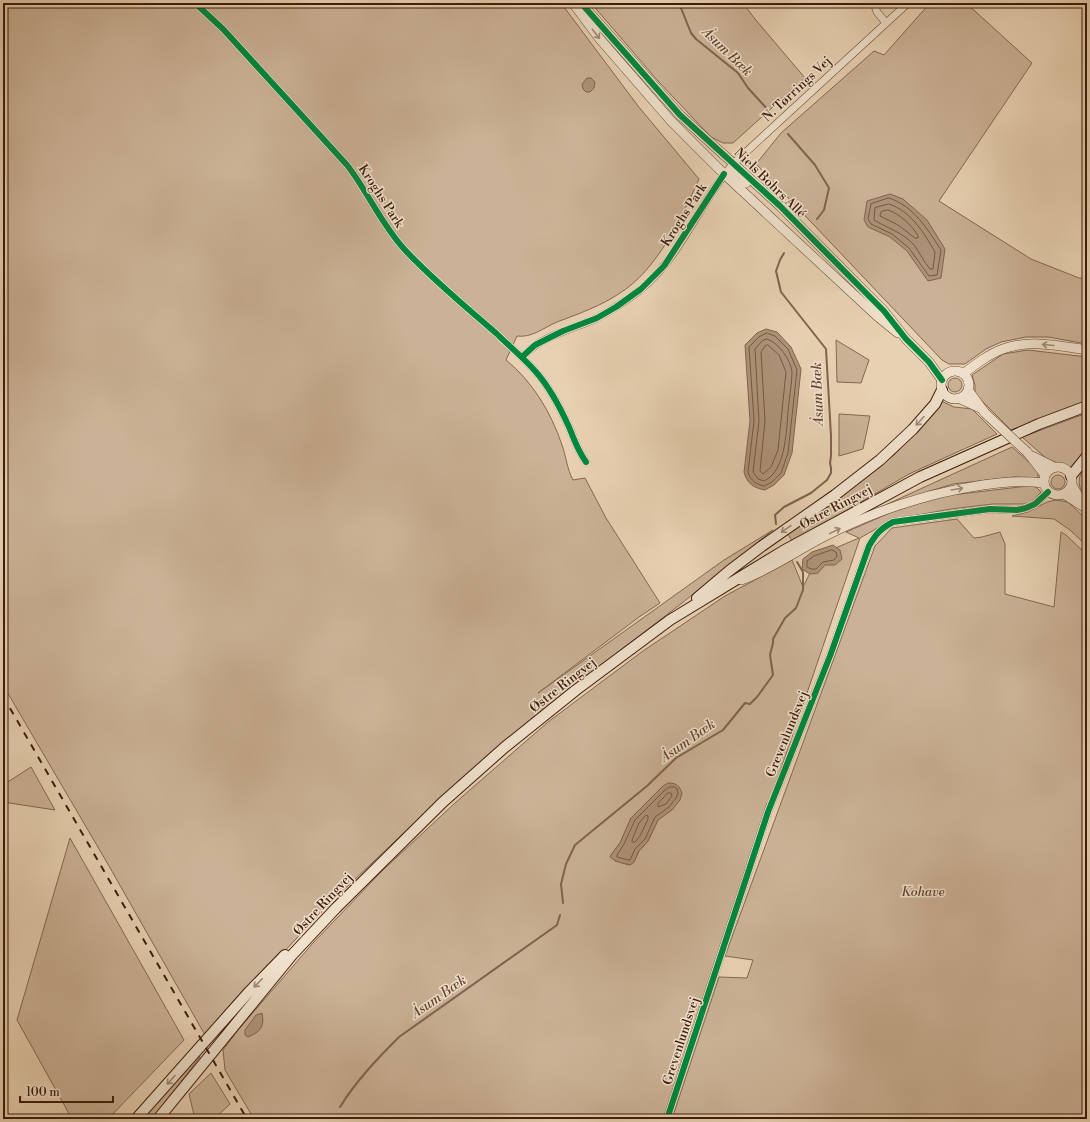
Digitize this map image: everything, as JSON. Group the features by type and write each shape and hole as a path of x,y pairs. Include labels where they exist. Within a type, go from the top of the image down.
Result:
{"main road":[{"path":"670,620 729,571 835,495 880,460 935,404 942,385"},
{"name":"Østre Ringvej","path":"159,1119 167,1107 292,955 336,908 443,802 505,747 576,690 670,620 783,551 920,478 1039,424 1087,406"},
{"path":"1071,480 1087,456"},
{"path":"136,1119 248,993 294,946 336,908"}],"street":[{"name":"Kroghs Park","path":"195,3 223,29 265,77 347,165 361,183 375,210 390,233 405,250 522,357 550,390 569,427 578,450 586,462"},
{"name":"Niels Bohrs Allé","path":"572,3 617,60 671,121 724,174 891,329 906,339"},
{"name":"Niels Bohrs Allé","path":"581,3 680,115 780,206 884,311 906,339 929,362 942,385"},
{"path":"874,3 877,12 886,23"},
{"name":"N. Tørrings Vej","path":"724,174 734,163 908,3"},
{"path":"617,60 626,64 662,105 714,156 726,164 734,163"},
{"path":"724,174 729,172 738,175 866,297 884,311"},
{"name":"Kroghs Park","path":"522,357 535,345 563,331 597,318 641,290 664,266 724,174"},
{"path":"963,374 982,360 1003,349 1021,344 1045,344 1087,350"},
{"name":"Niels Bohrs Allé","path":"929,362 950,372"},
{"path":"983,411 958,398 948,397 942,385 945,375 950,372 958,371 963,374 968,381 968,390 983,411 1029,454 1054,467 1064,468 1086,508"},
{"path":"958,398 964,395 968,390"},
{"path":"1029,454 1044,479 1048,492 1056,495 1064,494 1069,490 1071,480"},
{"path":"1044,479 1047,471 1054,467"},
{"path":"725,586 748,578 858,520 908,501 953,489 1044,479"},
{"name":"Grevenlundsvej","path":"667,1119 768,812 830,656 869,546 876,534 893,522 990,509 1017,510 1026,508 1042,499 1048,492"},
{"path":"1064,494 1086,508"}],"green space":[{"path":"3,3 561,3 638,106 699,179 685,210 667,242 646,271 613,298 528,336 517,336 506,360 524,378 540,398 558,433 573,480 585,478 606,518 660,603 639,617 538,693 724,560 773,530 682,603 536,715 431,807 333,900 205,1035 109,866 3,685"},
{"path":"591,3 743,3 805,78 733,143 723,143 711,137 658,81"},
{"path":"930,3 966,3 1032,63 939,201 1031,259 1079,278 1087,279 1087,344 1048,337 1026,337 1001,342 986,349 965,364 949,364 942,360 756,164 781,133 874,51 884,55"},
{"path":"836,340 869,360 861,383 837,382"},
{"path":"1028,350 1087,357 1087,402 1011,430 975,394 975,385 972,375 1003,354"},
{"path":"952,378 958,378 962,382 962,388 958,392 952,392 948,388 948,382"},
{"path":"941,401 954,407 972,409 997,434 909,474 793,542 787,533 831,504 894,455 922,426"},
{"path":"1087,413 1087,450 1070,468 1047,459 1022,437"},
{"path":"839,414 870,416 863,449 839,456"},
{"path":"1012,447 1038,470 1038,478 1014,477 953,484 870,512"},
{"path":"1087,464 1087,501 1081,491 1079,482 1083,469"},
{"path":"1055,475 1061,475 1065,479 1065,485 1061,489 1055,489 1051,485 1051,479"},
{"path":"1028,486 1036,487 1041,492 1030,504 993,504 951,509 895,519 860,538 769,804 767,803 663,1119 254,1119 225,1070 223,1050 238,1030 313,943 382,871 455,803 548,722 643,651 725,596 792,560 803,587 819,555 859,538 846,532 892,512 943,496","holes":["663,786 663,816 658,820 648,841 639,851 634,862 630,865 615,861 611,855 620,843 631,818"]},
{"path":"1056,500 1068,502 1087,520 1087,546 1070,530 1054,519 1012,516 1028,512 1047,502"},
{"name":"Kohave","path":"957,519 974,538 1000,532 1005,544 1005,594 1054,607 1061,532 1087,555 1087,1119 672,1119 719,977 747,978 753,960 725,956 875,546 892,528"},
{"path":"31,767 55,810 3,802 3,785"},
{"path":"70,838 184,1040 108,1119 72,1119 17,1020"},
{"path":"198,1054 200,1057 152,1119 141,1119"},
{"path":"211,1073 230,1104 214,1119 195,1119 189,1094"}],"water":[{"path":"587,78 591,78 595,82 594,88 590,92 586,92 583,89 582,84"},
{"path":"890,194 903,199 927,220 945,249 941,278 928,281 907,251 890,237 868,227 864,220 867,201"},
{"path":"766,329 777,332 791,347 801,369 792,453 784,475 774,485 765,490 752,485 747,480 744,472 750,421 745,345 757,333"},
{"path":"833,545 840,550 842,559 835,565 825,565 818,573 810,574 802,569 803,559 812,552"},
{"path":"668,783 673,783 680,788 682,793 680,800 672,810 658,820 648,841 639,851 634,862 630,865 610,857 620,843 631,818 663,786"},
{"path":"262,1013 263,1022 261,1028 256,1033 248,1037 245,1035 245,1030 256,1015"}],"waterway":[{"name":"Åsum Bæk","path":"679,3 691,33 696,39 738,73 748,88 769,111"},
{"name":"Åsum Bæk","path":"788,134 815,165 829,188 824,210 817,219"},
{"name":"Åsum Bæk","path":"776,524 775,515 784,507 811,493 827,480 831,473 831,436 826,349 781,292 776,271 784,253"},
{"name":"Åsum Bæk","path":"563,903 561,884 566,864 575,845 647,786 676,758 723,730 745,703 750,704 757,697 773,675 770,655 773,639 785,618 796,608 803,590 803,572 797,562"},
{"name":"Åsum Bæk","path":"340,1107 367,1070 399,1037 557,925 560,915"}],"railway":[{"path":"3,696 247,1119"}],"cycle path":[{"path":"195,3 223,29 347,165 355,175 389,230 405,250 438,283 497,334 536,372 558,405 578,449 586,462"},
{"path":"581,3 680,115 780,206 884,311 906,339 929,362 942,380"},
{"path":"522,357 535,345 563,331 597,318 616,307 641,289 664,266 724,174"},
{"path":"667,1119 768,812 830,656 869,546 876,535 893,522 990,509 1017,510 1035,504 1048,492"}]}
